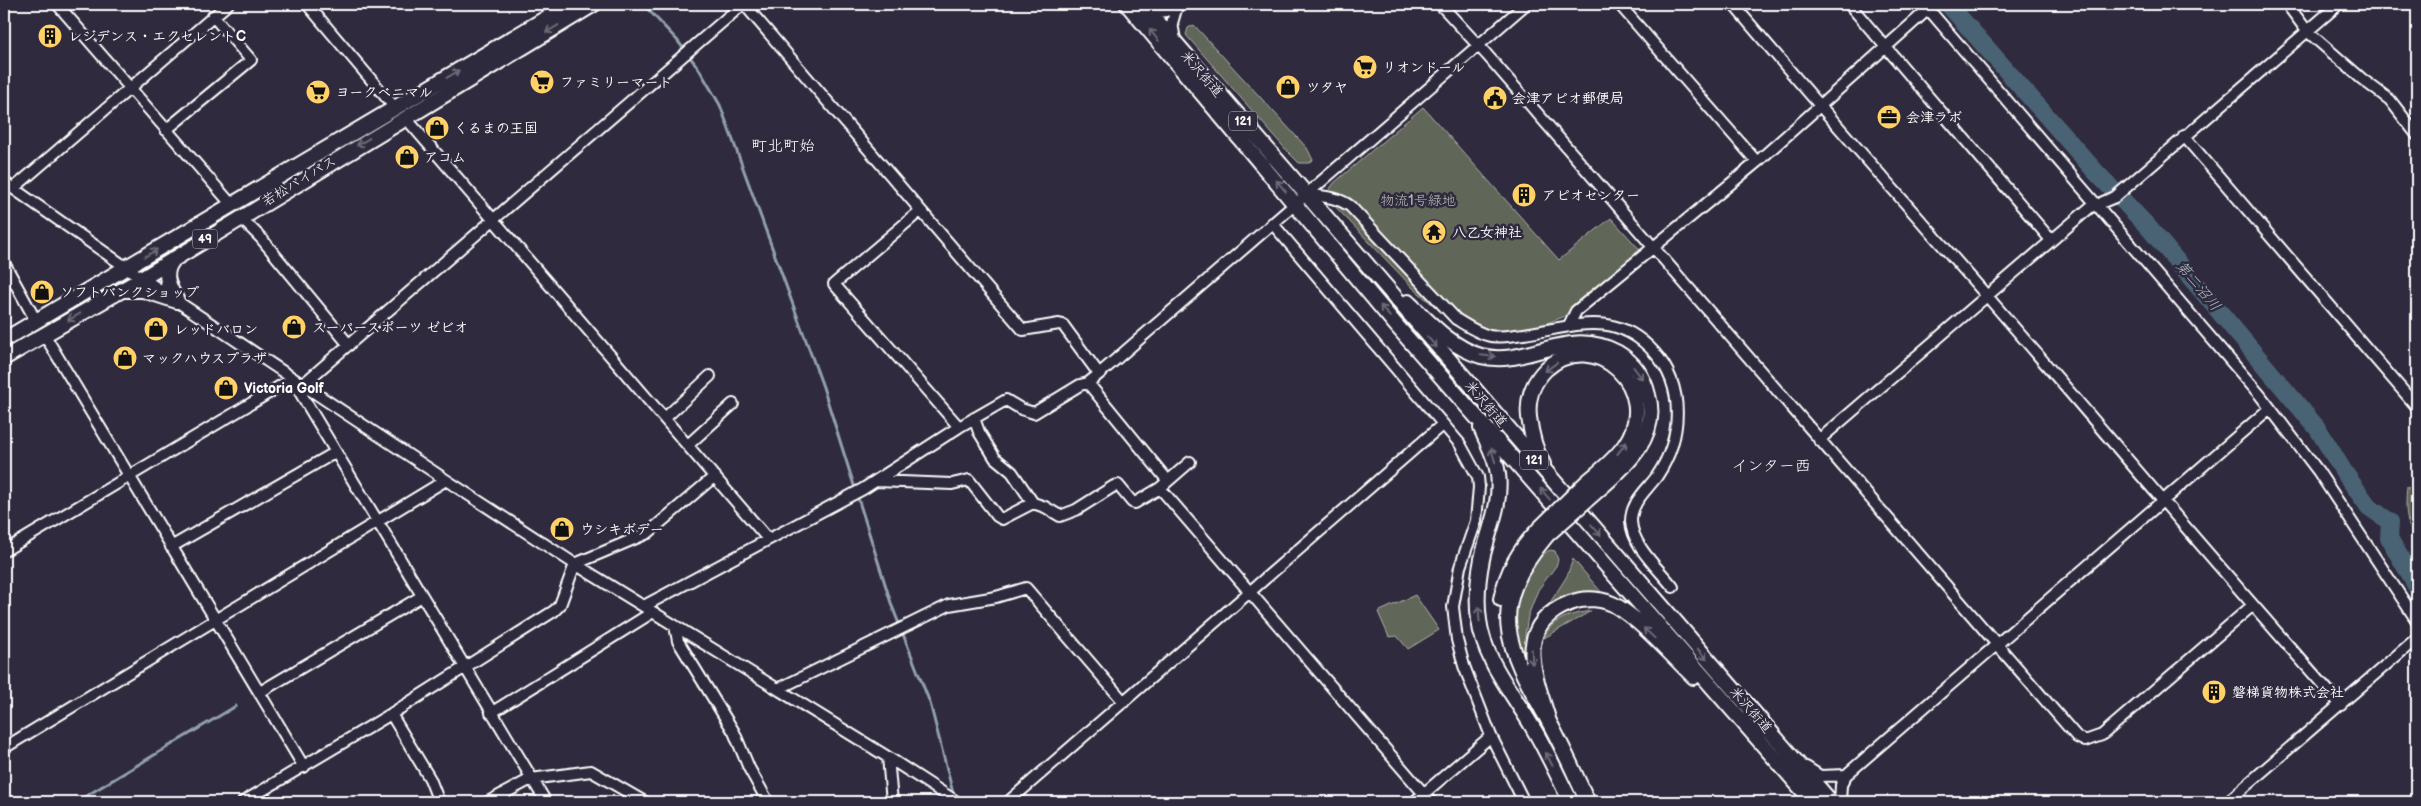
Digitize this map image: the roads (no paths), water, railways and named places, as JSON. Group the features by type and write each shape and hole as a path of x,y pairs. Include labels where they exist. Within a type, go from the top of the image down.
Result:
{"highway":[{"name":"若松バイパス","path":"4,358 177,257 570,4"},
{"name":"若松バイパス","path":"4,340 232,205 594,4"},
{"name":"米沢街道","path":"1127,4 1396,324 1812,802"},
{"name":"米沢街道","path":"1142,4 1831,802"},
{"path":"1344,238 1419,312 1453,342 1469,352 1483,356 1500,357 1566,344 1591,343 1608,347 1623,356 1644,381 1650,400 1651,415 1643,443 1633,457 1593,486 1515,559 1505,581 1499,619 1504,654 1534,729 1571,802"},
{"path":"177,257 170,265 166,278 177,301"},
{"path":"119,292 143,290 177,301"},
{"path":"1556,485 1540,458 1531,431 1529,398 1532,386 1541,374 1552,364 1574,355 1597,357 1608,361 1619,370 1634,391 1637,404 1634,429 1626,444 1593,486"},
{"path":"1475,413 1491,449 1498,474 1498,503 1482,558 1478,588 1479,620 1484,643 1496,670 1534,729"},
{"path":"1543,532 1517,576 1510,597 1507,618 1514,658 1549,722 1588,802"},
{"path":"1549,722 1532,661 1532,647 1536,632 1543,620 1558,607 1576,601 1591,599 1610,603 1634,620 1714,697 1754,741 1770,754"}],"street":[{"path":"57,4 129,89 232,205"},
{"path":"14,188 228,4"},
{"path":"307,4 768,539"},
{"path":"302,385 743,4 1023,330 1063,325 1099,374"},
{"path":"1149,4 1158,12 1165,12 1178,5"},
{"path":"1440,4 1654,247 2070,730 2082,740 2090,740 2102,735 2253,605"},
{"path":"644,606 863,489 959,426 1006,400 1021,409 1034,413 1080,385 1088,383 1526,4"},
{"path":"1619,4 1757,162"},
{"path":"1733,4 1819,107 1987,297 2162,502 2341,705"},
{"path":"1849,4 2051,240"},
{"path":"2287,4 2307,31 2362,79 2390,100 2417,135"},
{"path":"1819,440 2051,240 2096,206 2117,195 2339,4"},
{"path":"1178,5 1172,23 1174,38 1178,45"},
{"path":"1569,325 1576,311 1757,162 1887,47 1929,6 2096,206 2270,408 2318,471 2417,621"},
{"path":"166,130 251,60 213,16"},
{"path":"2184,136 2417,407"},
{"path":"4,182 127,268 292,379 575,564 888,757 957,802"},
{"path":"1306,194 1329,196 1342,200 1350,206 1456,319 1476,330 1491,336 1535,332 1582,323 1599,323 1629,332 1655,353 1671,384 1678,421 1675,437 1660,469 1634,506 1631,520 1634,536 1673,588"},
{"path":"920,211 834,284 959,426"},
{"path":"240,217 261,238 349,345"},
{"path":"1272,223 1460,444 1478,477 1476,521 1460,567 1453,607 1457,640 1464,666 1491,736 1524,802"},
{"path":"4,263 36,321"},
{"path":"44,334 130,474 304,767"},
{"path":"665,418 710,376"},
{"path":"292,379 376,522 546,802"},
{"path":"4,551 130,474 292,379"},
{"path":"1088,383 1164,485 1250,592 1427,798"},
{"path":"688,445 733,404"},
{"path":"1840,802 1841,785 1846,775 2270,408"},
{"path":"974,418 979,432 995,458 1012,472 1033,503 1045,507 1060,516 1076,510 1118,485 1135,503 1164,485 1190,462"},
{"path":"1008,802 1443,424"},
{"path":"172,547 336,452"},
{"path":"243,802 391,714 554,611 560,604 575,564 648,533 715,476"},
{"path":"4,748 446,480"},
{"path":"877,480 952,484 969,480 997,516 1002,519 1033,503"},
{"path":"778,689 948,605 996,597 1026,588 1124,702"},
{"path":"260,692 422,596"},
{"path":"491,713 653,612"},
{"path":"675,626 678,641 734,732 768,802"},
{"path":"2227,802 2417,638"},
{"path":"391,714 430,779 438,802"},
{"path":"1414,802 1427,798 1491,736"},
{"path":"1788,752 1797,756 1808,769 1820,776 1846,775"},
{"path":"888,757 892,802"},
{"path":"491,802 531,779 591,771 645,802"}],"waterway":[{"path":"643,4 677,40 699,69 720,105 823,387 892,606 930,703 954,797"},
{"name":"第二沼川","path":"1948,4 2094,170 2149,228 2318,429 2344,472 2369,507 2390,522 2389,538 2417,587"},
{"path":"76,802 236,706"}],"place":[{"name":"レジデンス・エクセレントC","path":"50,36"},
{"name":"リオンドール","path":"1365,67"},
{"name":"ファミリーマート","path":"542,82"},
{"name":"ツタヤ","path":"1288,87"},
{"name":"ヨークベニマル","path":"318,92"},
{"name":"会津アピオ郵便局","path":"1495,98"},
{"name":"会津ラボ","path":"1889,117"},
{"name":"くるまの王国","path":"437,128"},
{"name":"アコム","path":"407,157"},
{"name":"アピオセンター","path":"1524,195"},
{"name":"八乙女神社","path":"1434,232"},
{"name":"ソフトバンクショップ","path":"42,292"},
{"name":"スーパースポーツ ゼビオ","path":"294,327"},
{"name":"レッドバロン","path":"156,329"},
{"name":"マックハウスプラザ","path":"125,358"},
{"name":"Victoria Golf","path":"226,388"},
{"name":"ウシキボデー","path":"562,529"},
{"name":"磐梯貨物株式会社","path":"2214,692"}],"district":[{"name":"町北町始","path":"783,146"},
{"name":"インター西","path":"1771,466"}],"park label":[{"name":"物流1号緑地","path":"1418,200"}]}
